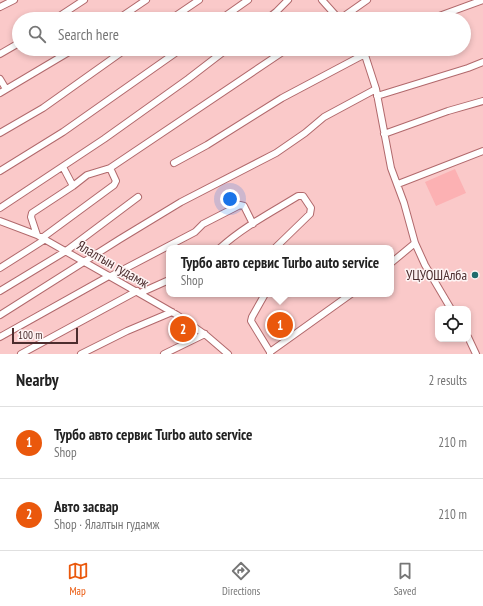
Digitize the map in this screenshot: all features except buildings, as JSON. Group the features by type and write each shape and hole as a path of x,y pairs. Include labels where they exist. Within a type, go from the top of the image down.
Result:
{"street":[{"path":"0,7 14,0"},
{"path":"66,12 84,0"},
{"path":"128,12 146,0"},
{"path":"181,12 199,0"},
{"path":"231,12 248,0"},
{"path":"276,12 288,0"},
{"path":"322,0 333,12"},
{"path":"348,12 367,0"},
{"path":"450,12 483,0"},
{"path":"0,54 12,47"},
{"path":"0,93 62,56"},
{"path":"0,133 43,108 116,56"},
{"path":"0,171 63,132 171,56"},
{"path":"0,208 104,140 218,56"},
{"path":"41,238 31,217 32,213 87,175 110,168 277,56"},
{"path":"174,163 207,145 282,98 355,56"},
{"path":"366,56 376,89 391,168 398,184 415,243 423,261 449,306"},
{"path":"377,96 483,62"},
{"path":"0,79 6,89"},
{"path":"0,315 181,202 276,153 305,133 324,117 376,89"},
{"path":"384,134 448,111 483,101"},
{"path":"398,184 483,151"},
{"path":"63,167 73,186"},
{"path":"0,268 114,185 116,181 110,168"},
{"path":"0,291 66,251 138,196"},
{"path":"223,245 253,224 298,196 303,196 311,208 310,214 278,245"},
{"path":"170,245 195,232 203,224 240,205 244,206 253,224"},
{"name":"Ялалтын гудамж","path":"0,221 41,238 139,292 205,334 228,354"},
{"path":"394,260 415,243"},
{"path":"0,337 110,276 166,247"},
{"path":"21,354 139,292 166,281"},
{"path":"263,297 251,321 270,353 347,297"},
{"path":"81,354 127,331 172,312"},
{"path":"164,354 205,334"},
{"path":"470,342 476,354"}],"shaded area":[{"path":"455,169 466,193 436,206 425,182"}],"place":[{"name":"УЦУОШАлба","path":"475,275"},
{"name":"Турбо авто сервис Turbo auto service","path":"280,325"},
{"name":"Авто засвар","path":"183,329"}]}
